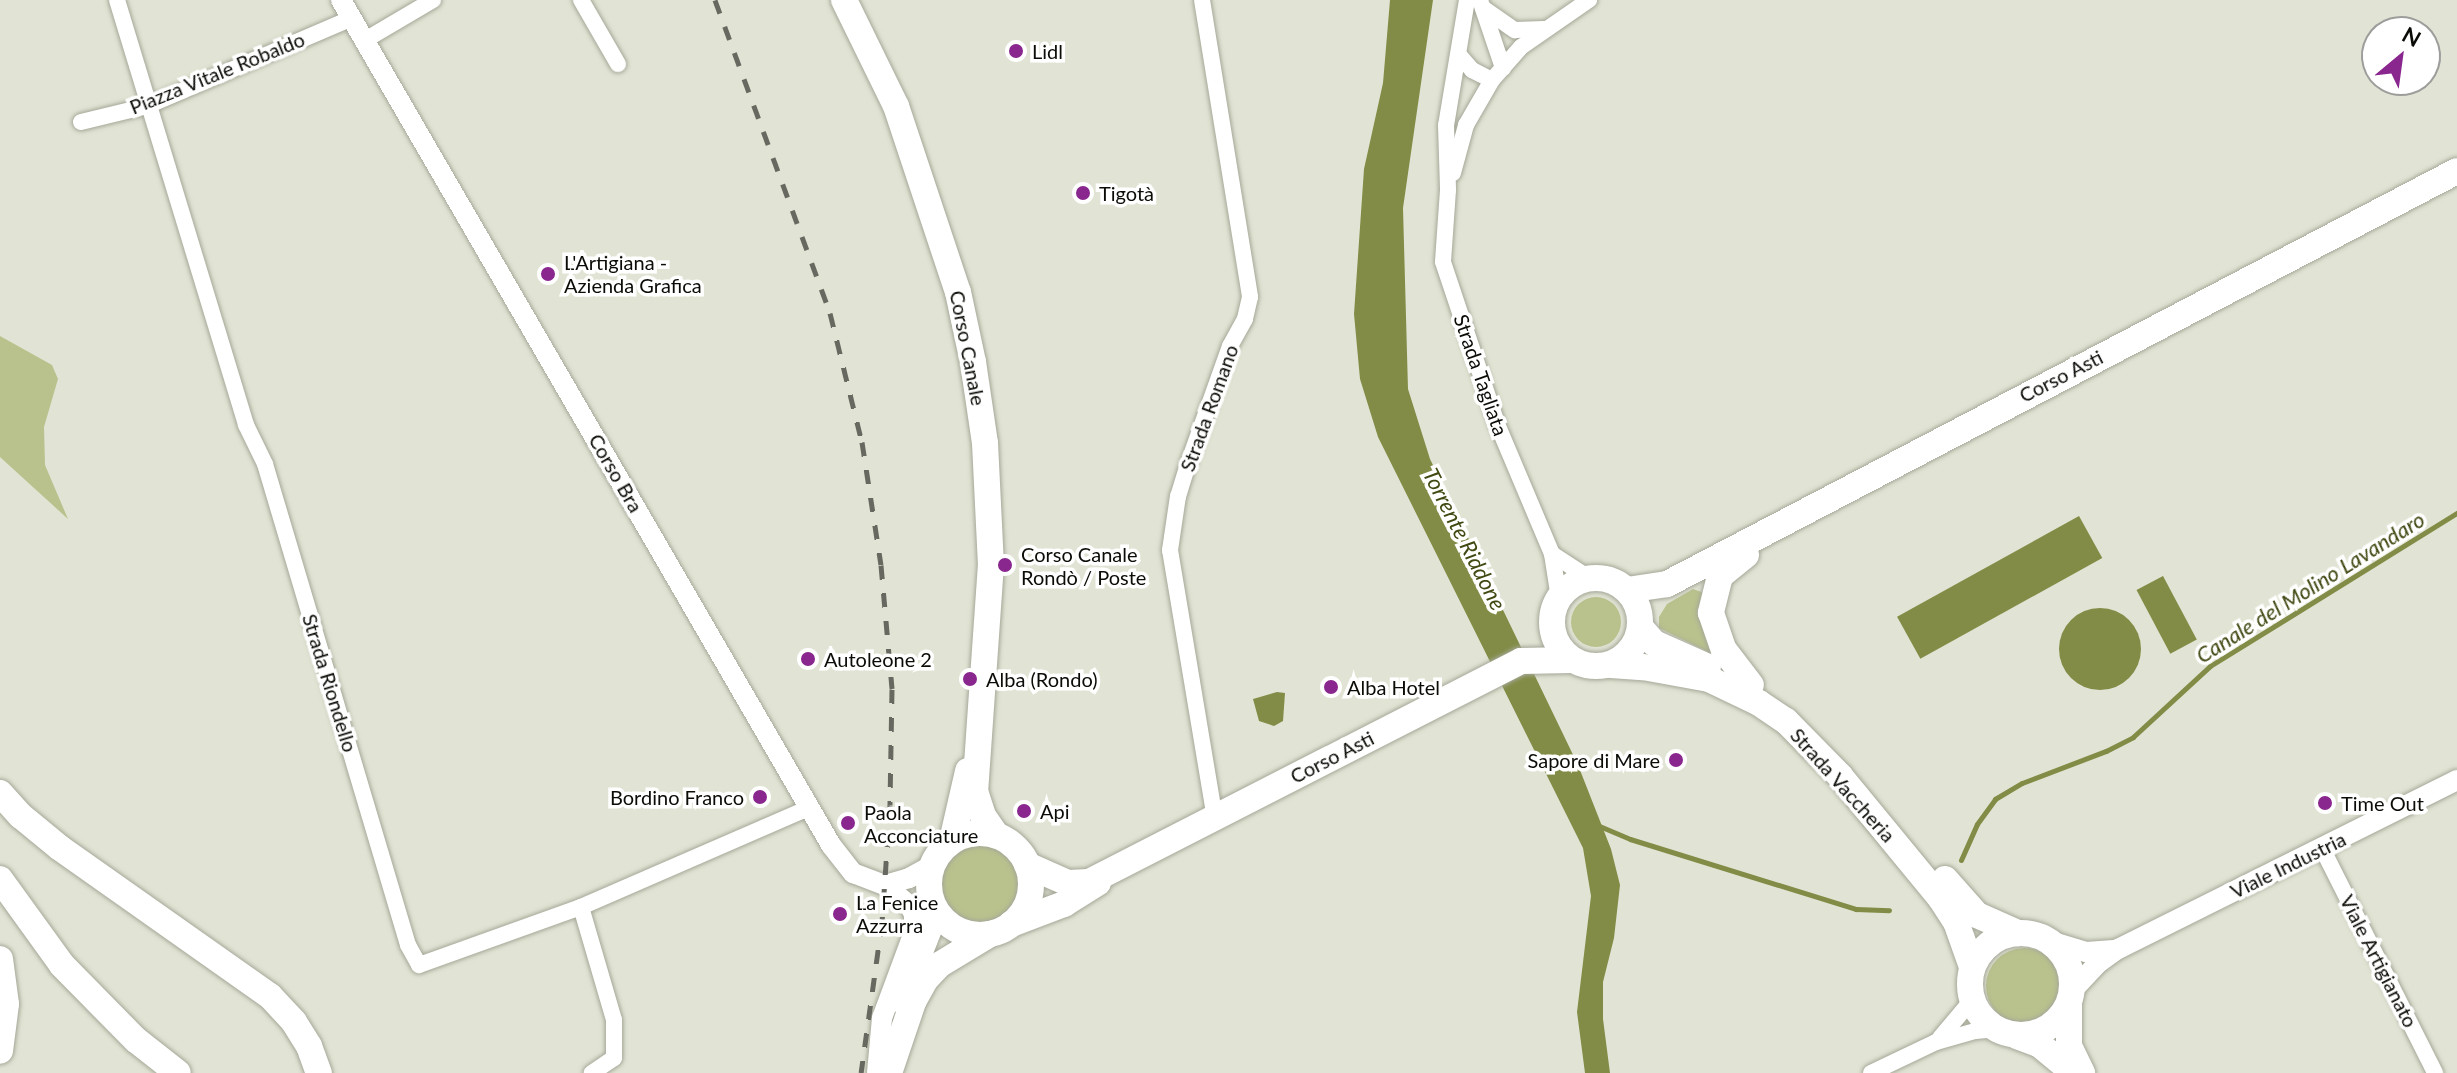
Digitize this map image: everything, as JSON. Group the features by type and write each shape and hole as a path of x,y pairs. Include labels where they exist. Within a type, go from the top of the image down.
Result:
{"main road":[{"name":"Corso Canale","path":"844,0 896,106 958,292 973,362 985,443 991,564 975,791 983,816 997,836"},
{"name":"Corso Asti","path":"1667,584 2457,171"},
{"path":"1751,685 1724,650 1713,624 1711,604 1720,576 1734,562 1758,548 1968,440 2000,408"},
{"path":"1518,662 1578,582 1589,578 1616,582 1627,590 1634,598 1641,624"},
{"path":"1627,590 1667,584"},
{"path":"1518,662 1572,660 1597,667 1611,665 1631,651 1641,624 1667,584"},
{"path":"1556,609 1556,643 1572,660"},
{"name":"Strada Vaccheria","path":"1641,624 1654,643 1751,685 1791,711 1844,758 1916,841 1964,904 1993,924 2018,933"},
{"name":"Corso Asti","path":"1027,865 1068,883 1089,882 1518,662"},
{"name":"Strada Vaccheria","path":"1611,665 1709,679 1759,703 1786,721 1840,776 1941,899 1956,922 1972,967"},
{"name":"Corso Canale","path":"952,841 981,717"},
{"path":"0,793 21,816 60,848 270,996 294,1022 309,1046 319,1073"},
{"path":"889,1073 913,1002 926,979 939,965 1001,929 1029,897 1031,881 1027,865 1016,848 997,836 974,833 952,841 932,865 929,888 936,911 944,920 966,933 1001,929"},
{"name":"Corso Asti","path":"1001,929 1064,904 1144,855"},
{"path":"2,882 62,965 136,1040 178,1073"},
{"path":"879,1073 902,996 936,911"},
{"path":"2074,1073 2040,1045 1986,1022 1972,1000 1972,967 1990,943 2018,933 2050,941 2068,963 2069,1046 2082,1073"},
{"path":"0,959 6,1004 0,1051"},
{"path":"2007,1032 2048,1029 2070,998"}],"street":[{"name":"Strada Riondello","path":"117,0 246,425 265,464 408,945 419,965 581,907 809,808"},
{"path":"365,40 433,0"},
{"path":"581,0 618,64"},
{"name":"Strada Romano","path":"1202,0 1250,297 1245,319 1230,346 1184,474 1170,550 1215,818"},
{"name":"Strada Tagliata","path":"1448,190 1466,125 1497,74 1544,29 1589,0"},
{"path":"1476,2 1515,30 1544,29"},
{"path":"1459,55 1472,70 1497,74 1476,2"},
{"name":"Strada Tagliata","path":"1476,2 1459,55 1446,125 1448,190 1443,262 1498,426 1552,554 1556,609"},
{"name":"Piazza Vitale Robaldo","path":"81,122 147,106 346,9"},
{"name":"Corso Bra","path":"346,9 831,845 853,873 885,885 909,905 916,924 882,1018 879,1073"},
{"path":"1552,554 1589,578"},
{"name":"Viale Industria","path":"2070,998 2097,964 2118,949 2457,780"},
{"name":"Viale Artigianato","path":"2322,848 2435,1073"},
{"path":"885,885 932,865"},
{"path":"581,907 614,1020 614,1058 592,1073"},
{"name":"Viale Industria","path":"2050,941 2086,952 2118,949"},
{"path":"1936,1042 1972,1000"},
{"path":"1871,1073 1936,1042 1975,1031 2007,1032"}],"shaded area":[{"path":"0,336 52,365 58,379 44,427 45,465 68,519 0,457"},
{"path":"1693,589 1707,594 1727,661 1659,628 1659,617 1667,604"},
{"path":"1596,597 1614,604 1621,622 1614,640 1596,647 1578,640 1571,622 1578,604"},
{"path":"980,842 996,845 1010,854 1019,868 1022,884 1019,900 1010,914 996,923 980,926 964,923 950,914 941,900 938,884 941,868 950,854 964,845"},
{"path":"2024,948 2038,951 2051,959 2059,972 2062,986 2059,1000 2051,1013 2038,1021 2024,1024 2010,1021 1997,1013 1989,1000 1986,986 1989,972 1997,959 2010,951"}],"water":[{"name":"Torrente Riddone","path":"1390,0 1433,0 1403,208 1408,389 1430,459 1578,765 1611,849 1620,885 1614,938 1603,982 1603,1019 1610,1073 1585,1073 1577,1012 1591,896 1583,848 1378,437 1360,379 1354,314 1364,169 1383,83"},
{"path":"2079,516 2102,558 1920,659 1897,617"},
{"path":"2163,576 2197,640 2170,654 2137,590"},
{"path":"2100,608 2116,611 2129,620 2138,633 2141,649 2138,665 2129,678 2116,687 2100,690 2084,687 2071,678 2062,665 2059,649 2062,633 2071,620 2084,611"},
{"path":"1277,692 1285,693 1283,721 1274,726 1259,721 1253,699"}],"waterway":[{"name":"Canale del Molino Lavandaro","path":"1961,860 1977,824 1995,799 2022,783 2106,751 2133,737 2210,666 2457,513"},
{"name":"Canale del Molino Lavandaro","path":"1597,825 1630,839 1856,909 1889,910"}],"railway":[{"path":"715,0 830,313 862,442 881,565 892,689 890,805 882,922 861,1073"}],"place":[{"name":"Lidl","path":"1016,51"},
{"name":"Tigotà","path":"1083,193"},
{"name":"L'Artigiana - Azienda Grafica","path":"548,274"},
{"name":"Corso Canale Rondò / Poste","path":"1005,565"},
{"name":"Autoleone 2","path":"808,659"},
{"name":"Alba (Rondo)","path":"970,679"},
{"name":"Alba Hotel","path":"1331,687"},
{"name":"Sapore di Mare","path":"1676,760"},
{"name":"Bordino Franco","path":"760,797"},
{"name":"Time Out","path":"2325,803"},
{"name":"Api","path":"1024,811"},
{"name":"Paola Acconciature","path":"848,823"},
{"name":"La Fenice Azzurra","path":"840,914"}]}
